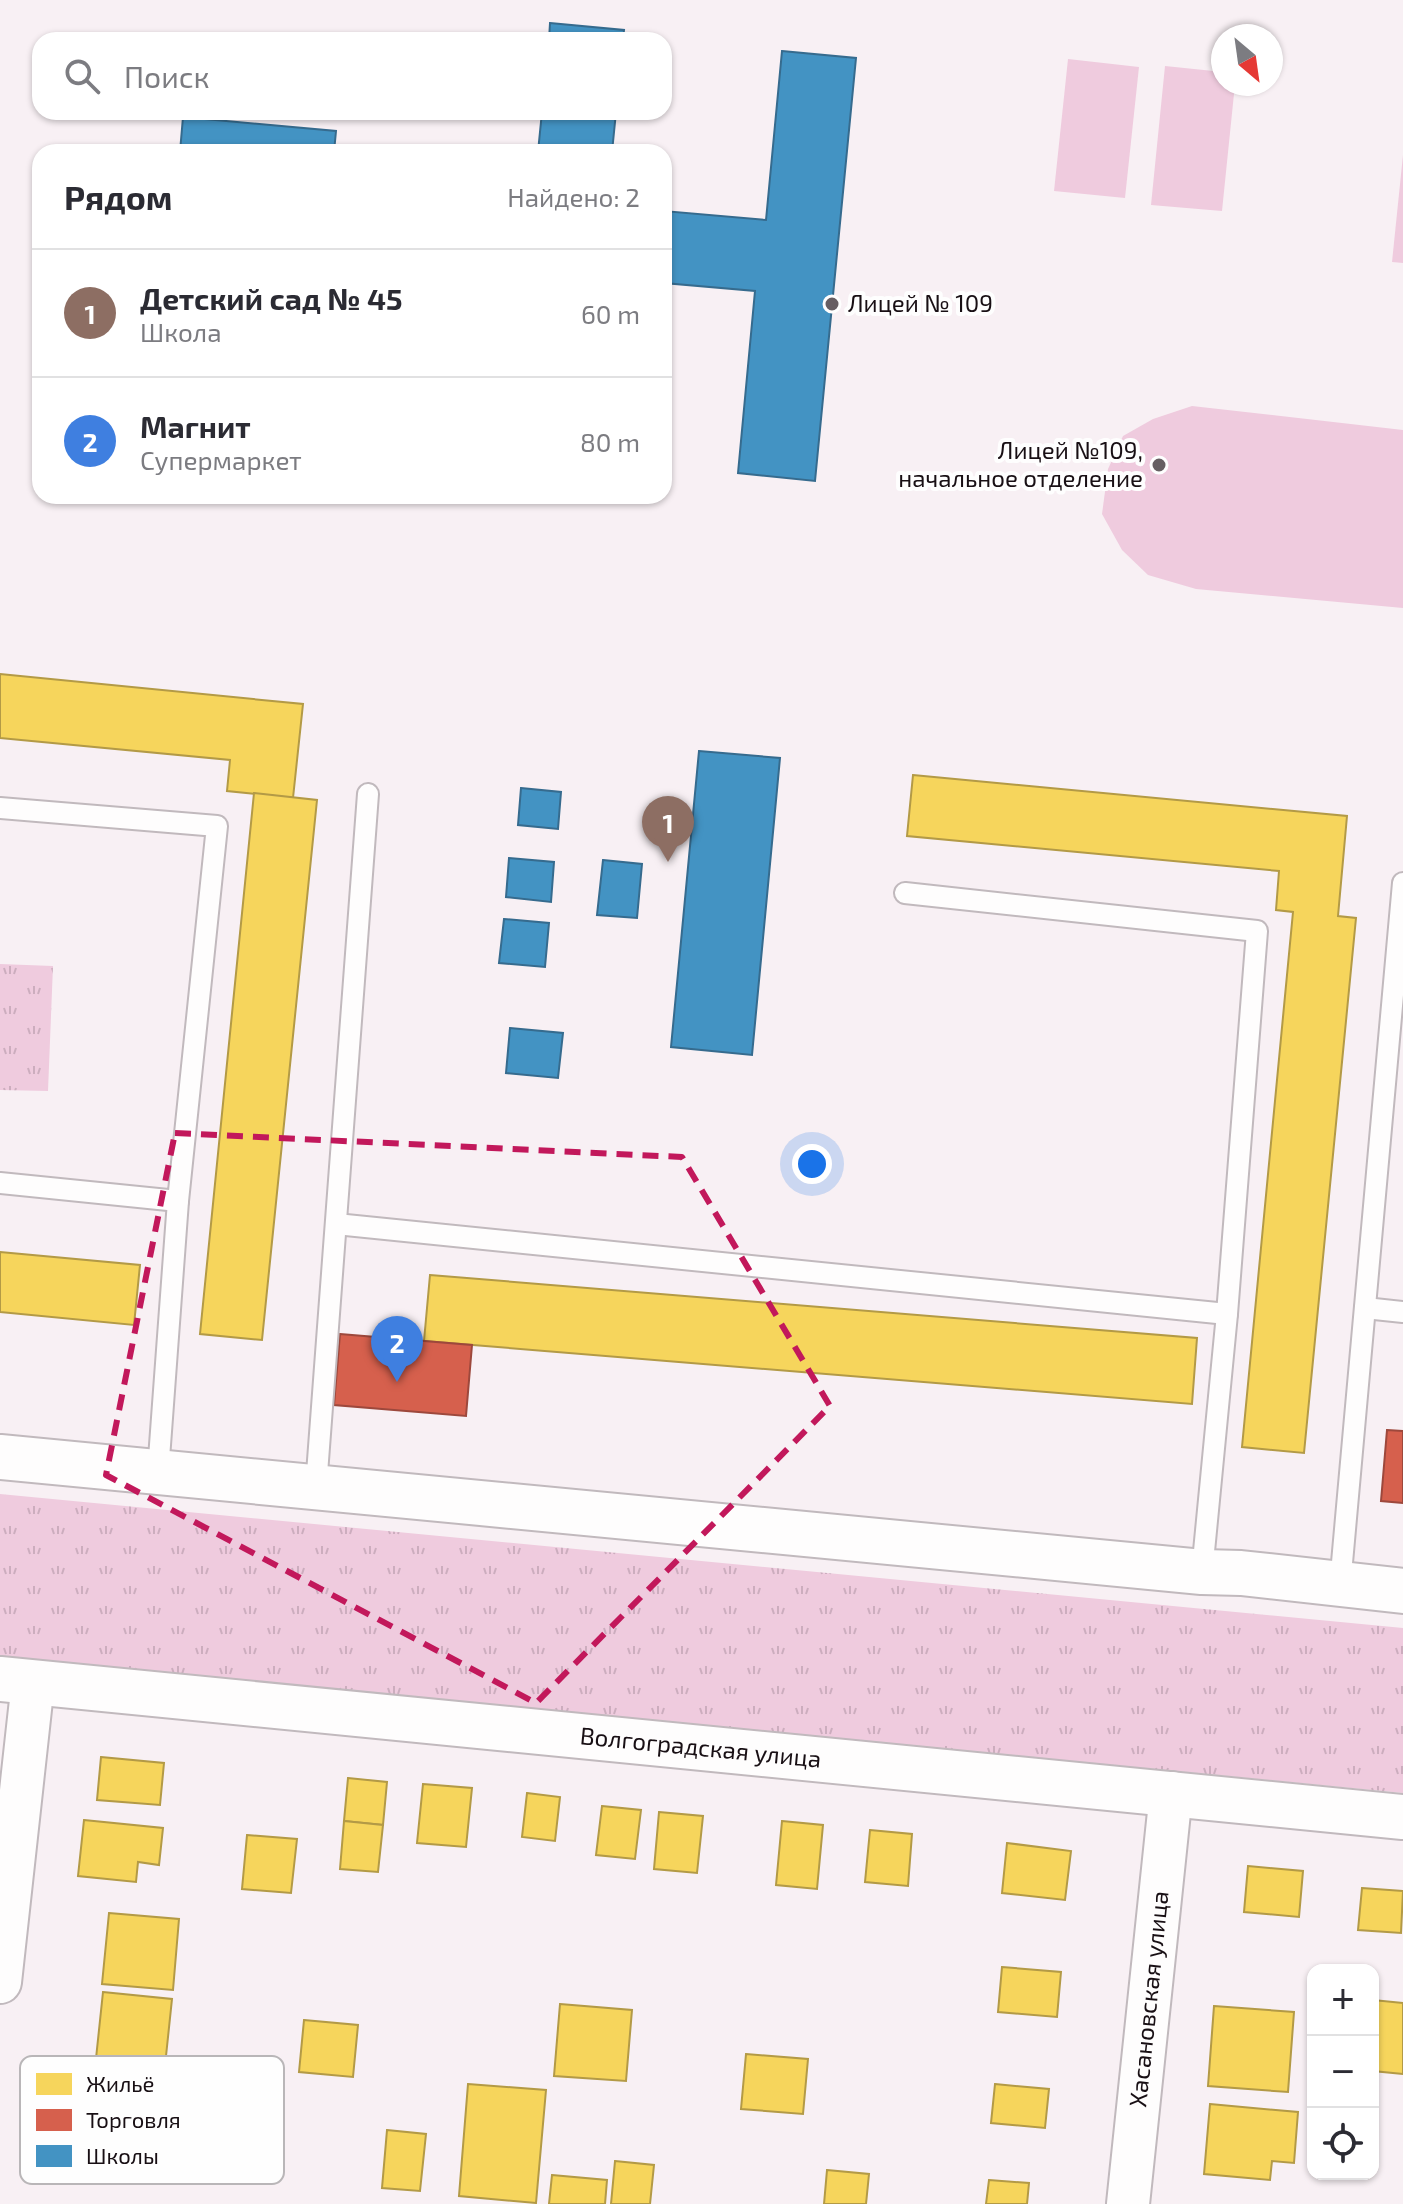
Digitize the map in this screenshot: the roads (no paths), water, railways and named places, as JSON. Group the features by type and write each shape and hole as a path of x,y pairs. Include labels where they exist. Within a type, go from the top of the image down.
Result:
{"street":[{"path":"0,1457 1202,1572 1241,1573 1403,1591"},
{"path":"0,1982 16,1680"},
{"name":"Волгоградская улица","path":"16,1680 1403,1817"},
{"name":"Хасановская улица","path":"1128,2204 1171,1793"}],"lane":[{"path":"316,1487 368,794"},
{"path":"0,808 217,826 178,1201 158,1472"},
{"path":"1340,1585 1403,883"},
{"path":"905,893 1257,931 1227,1314 1202,1572"},
{"path":"0,1183 178,1201"},
{"path":"336,1224 1227,1314"},
{"path":"1365,1308 1403,1312"}],"place":[{"name":"Лицей № 109","path":"832,304"},
{"name":"Лицей №109, начальное отделение","path":"1159,465"},
{"name":"Детский сад № 45","path":"668,862"},
{"name":"Магнит","path":"397,1382"}]}
